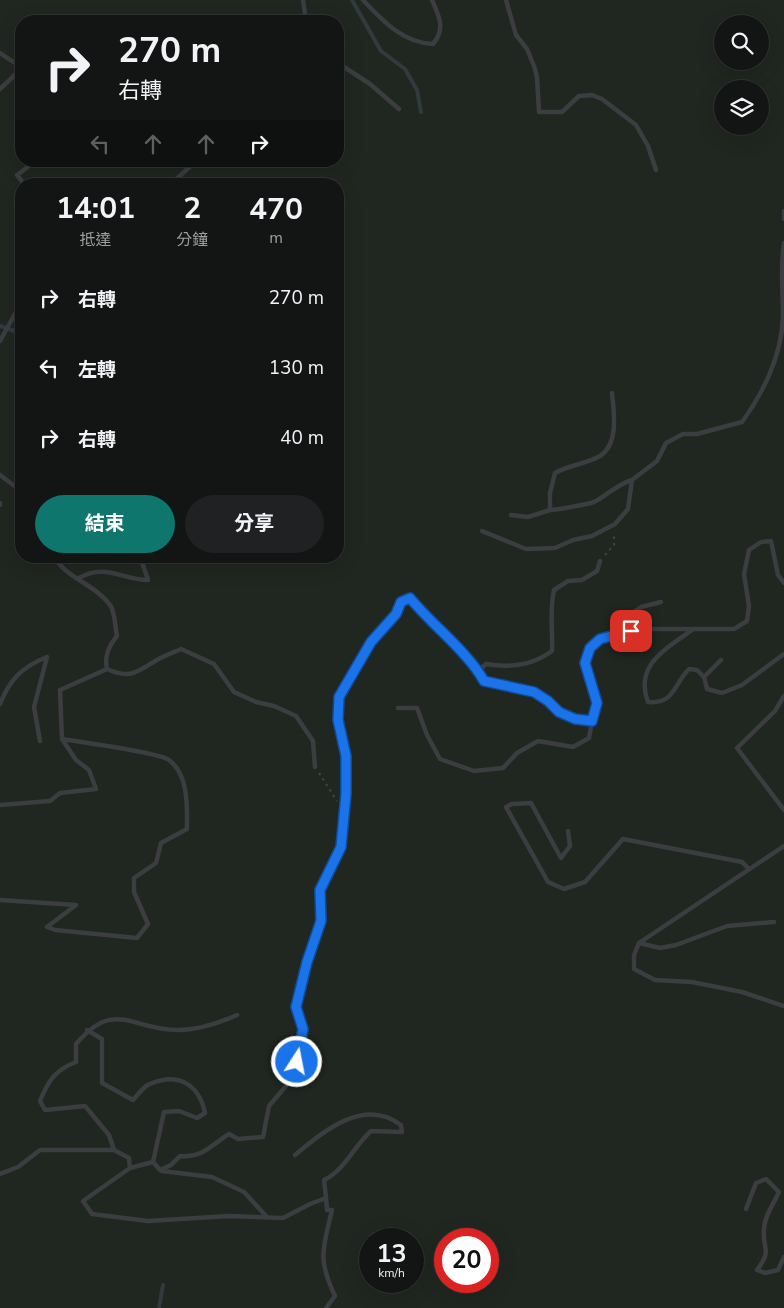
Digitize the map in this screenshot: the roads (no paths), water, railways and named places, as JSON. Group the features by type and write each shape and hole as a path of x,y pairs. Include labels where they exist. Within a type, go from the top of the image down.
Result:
{"lane":[{"path":"302,0 305,15"},
{"path":"364,0 386,24 419,43 433,44 440,36 441,21 432,0"},
{"path":"506,0 516,34 527,49 534,66 537,77 539,112 562,112 579,96 592,95 602,99 636,125 648,146 656,170"},
{"path":"0,53 15,64"},
{"path":"344,67 370,84 399,109"},
{"path":"0,89 15,74"},
{"path":"19,178 17,175 28,167"},
{"path":"178,178 189,167"},
{"path":"784,211 784,219"},
{"path":"512,515 528,517 550,510 561,510 576,504 593,502 625,482 632,480 657,461 666,443 683,434 697,434 742,422 767,380 782,334 781,262 784,243"},
{"path":"1,338 15,314"},
{"path":"550,510 550,493 555,473 568,466 600,456 609,447 614,414 612,393"},
{"path":"0,476 15,487"},
{"path":"482,531 526,548 555,548 573,540 592,536 614,524 628,509 632,480"},
{"path":"398,708 417,708 427,735 440,759 474,771 503,768 517,752 538,741 573,747 589,738 597,703 585,663 590,648 600,639 651,629 734,630 747,621 749,606 744,574 749,550 761,542 771,541 778,575 784,583"},
{"path":"478,671 486,664 504,667 540,660 552,651 553,629 550,610 554,590 568,581 582,580 598,571 600,560"},
{"path":"58,563 60,568 79,578 111,606 117,636 108,647 105,662 108,669 121,675 138,672 157,660 181,650 195,654 214,664 234,692 296,716 313,740 315,767"},
{"path":"79,578 92,571 119,573 133,580 148,580 142,563"},
{"path":"160,1170 171,1165 180,1156 190,1157 204,1154 229,1134 238,1138 263,1137 269,1106 291,1080 297,1062 303,1029 296,1007 307,962 321,921 320,890 341,847 346,756 338,720 339,697 361,656 396,614 401,602 410,598 478,671 484,681 534,692 548,701 559,712 575,719 592,721"},
{"path":"615,636 614,625 641,607 661,602"},
{"path":"692,630 660,654 646,672 643,689 648,702 659,703 673,694 681,677 689,669 697,670 704,677 707,689 722,693 742,685 784,654"},
{"path":"0,704 8,683 35,661 47,657 34,706 40,740"},
{"path":"704,677 721,660"},
{"path":"0,806 50,801 60,793 96,789 89,770 76,760 62,739 60,690 108,669"},
{"path":"784,696 775,711 737,748 784,810"},
{"path":"0,900 76,905 47,927 55,930 137,938 148,924 134,892 134,878 156,863 162,843 187,829 187,800 185,791 180,774 168,759 62,739"},
{"path":"568,831 570,846 561,858 531,803 512,804 506,807 548,882 564,890 585,882 623,839 742,862 749,870"},
{"path":"784,846 639,943 634,955 634,969 655,980 692,982 742,992 784,1006"},
{"path":"639,943 660,948 676,945 727,926 774,922"},
{"path":"114,1150 109,1136 85,1106 46,1110 40,1101 48,1080 62,1067 76,1062 76,1044 88,1030 108,1018 176,1030 218,1024 237,1016"},
{"path":"88,1030 102,1039 102,1084 133,1100 148,1084 164,1080 182,1081 195,1088 203,1102 205,1113 197,1118 179,1111 164,1112 153,1162"},
{"path":"295,1155 335,1124 357,1116 373,1113 390,1116 401,1124 402,1132 371,1131 359,1142 334,1175 324,1180 328,1210 332,1210 322,1254 324,1272 334,1296 326,1308"},
{"path":"0,1174 18,1167 40,1150 114,1150 129,1158 130,1168"},
{"path":"153,1162 160,1170 212,1177 244,1192 266,1216"},
{"path":"153,1162 130,1168 83,1201 92,1214 148,1221 266,1216 283,1218 326,1198"},
{"path":"746,1209 756,1183 766,1179 779,1192 764,1230 767,1248 766,1259 757,1270 765,1273 778,1270 784,1257"}],"waterway":[{"path":"352,0 381,51 405,69 417,90 421,112"},
{"path":"0,326 15,331"},
{"path":"159,1308 163,1285"}]}
